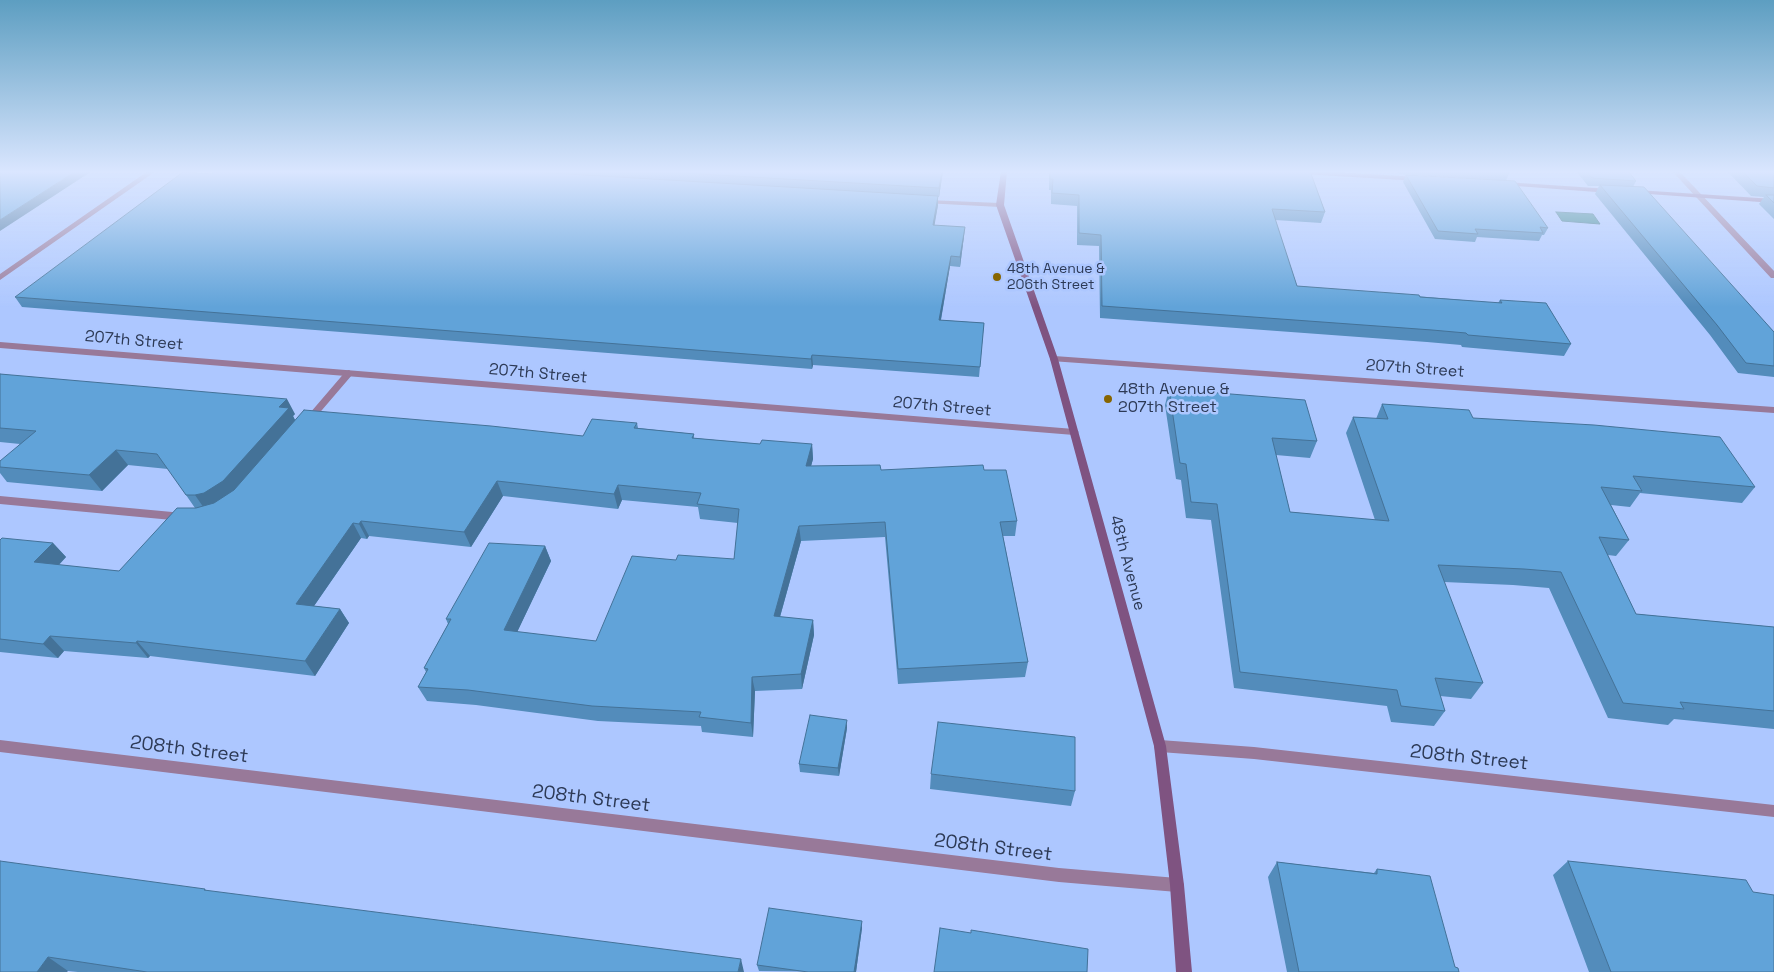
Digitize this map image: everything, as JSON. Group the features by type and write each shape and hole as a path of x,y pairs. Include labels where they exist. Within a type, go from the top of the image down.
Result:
{"street":[{"path":"0,278 88,216"},
{"name":"48th Avenue","path":"1004,216 1054,359 1160,746 1177,885 1184,972"},
{"path":"1717,216 1774,276"},
{"name":"207th Street","path":"0,345 1074,432"},
{"name":"207th Street","path":"1054,359 1774,410"},
{"path":"297,434 349,373"},
{"path":"0,500 195,518"},
{"name":"208th Street","path":"0,746 1059,875 1177,885"},
{"name":"208th Street","path":"1160,746 1254,753 1774,811"}],"shaded area":[{"path":"1559,216 1595,216 1600,224 1562,221"}],"building":[{"path":"123,216 934,216 933,225 965,227 960,257 951,256 939,320 984,323 980,367 812,355 811,359 15,297"},
{"path":"1079,216 1274,216 1297,286 1502,303 1500,300 1546,303 1571,344 1432,330 1102,306 1101,235 1079,233"},
{"path":"1430,216 1540,216 1548,228 1540,227 1543,233 1475,229 1478,234 1438,231"},
{"path":"1626,216 1670,216 1774,332 1774,366 1746,363 1717,325"},
{"path":"0,374 287,399 279,407 289,408 223,481 204,493 186,495 157,454 116,450 89,475 0,467 0,461 36,431 0,428"},
{"path":"1169,389 1305,400 1317,441 1272,438 1290,512 1389,521 1353,417 1388,419 1382,404 1469,410 1473,418 1594,425 1720,437 1755,487 1633,476 1642,491 1601,487 1629,540 1599,537 1636,614 1774,627 1774,711 1680,702 1684,709 1623,703 1561,572 1524,569 1438,565 1483,683 1435,678 1445,711 1401,706 1397,690 1240,672 1217,504 1191,502 1186,464 1180,463"},
{"path":"304,410 583,436 592,419 637,423 634,428 694,434 692,438 760,444 762,440 812,444 806,466 880,465 881,470 983,465 984,470 1006,470 1017,521 1000,522 1028,662 898,669 885,522 799,526 774,616 813,620 801,674 752,677 751,723 699,717 701,712 592,706 468,690 418,687 428,669 424,668 451,619 446,619 489,543 545,546 504,630 596,641 632,556 676,560 678,555 734,559 739,509 697,504 701,493 618,485 614,494 497,481 464,532 361,521 359,524 353,523 296,604 340,609 305,661 137,641 136,643 50,636 43,644 0,639 0,540 2,538 53,543 34,562 119,571 177,508 196,508 214,503 234,490"},
{"path":"810,715 847,720 838,768 799,764"},
{"path":"938,722 1075,737 1075,791 931,774"},
{"path":"0,861 204,890 741,959 738,972 147,972 48,957 37,972 0,972"},
{"path":"1568,861 1746,880 1753,892 1774,895 1774,972 1611,972"},
{"path":"1277,862 1377,874 1377,869 1430,876 1455,967 1458,968 1459,972 1299,972"},
{"path":"769,908 862,921 854,972 808,972 757,965"},
{"path":"940,928 971,933 971,930 1088,949 1087,972 934,972"}],"place":[{"name":"48th Avenue & 206th Street","path":"997,277"},
{"name":"48th Avenue & 207th Street","path":"1108,399"}]}
